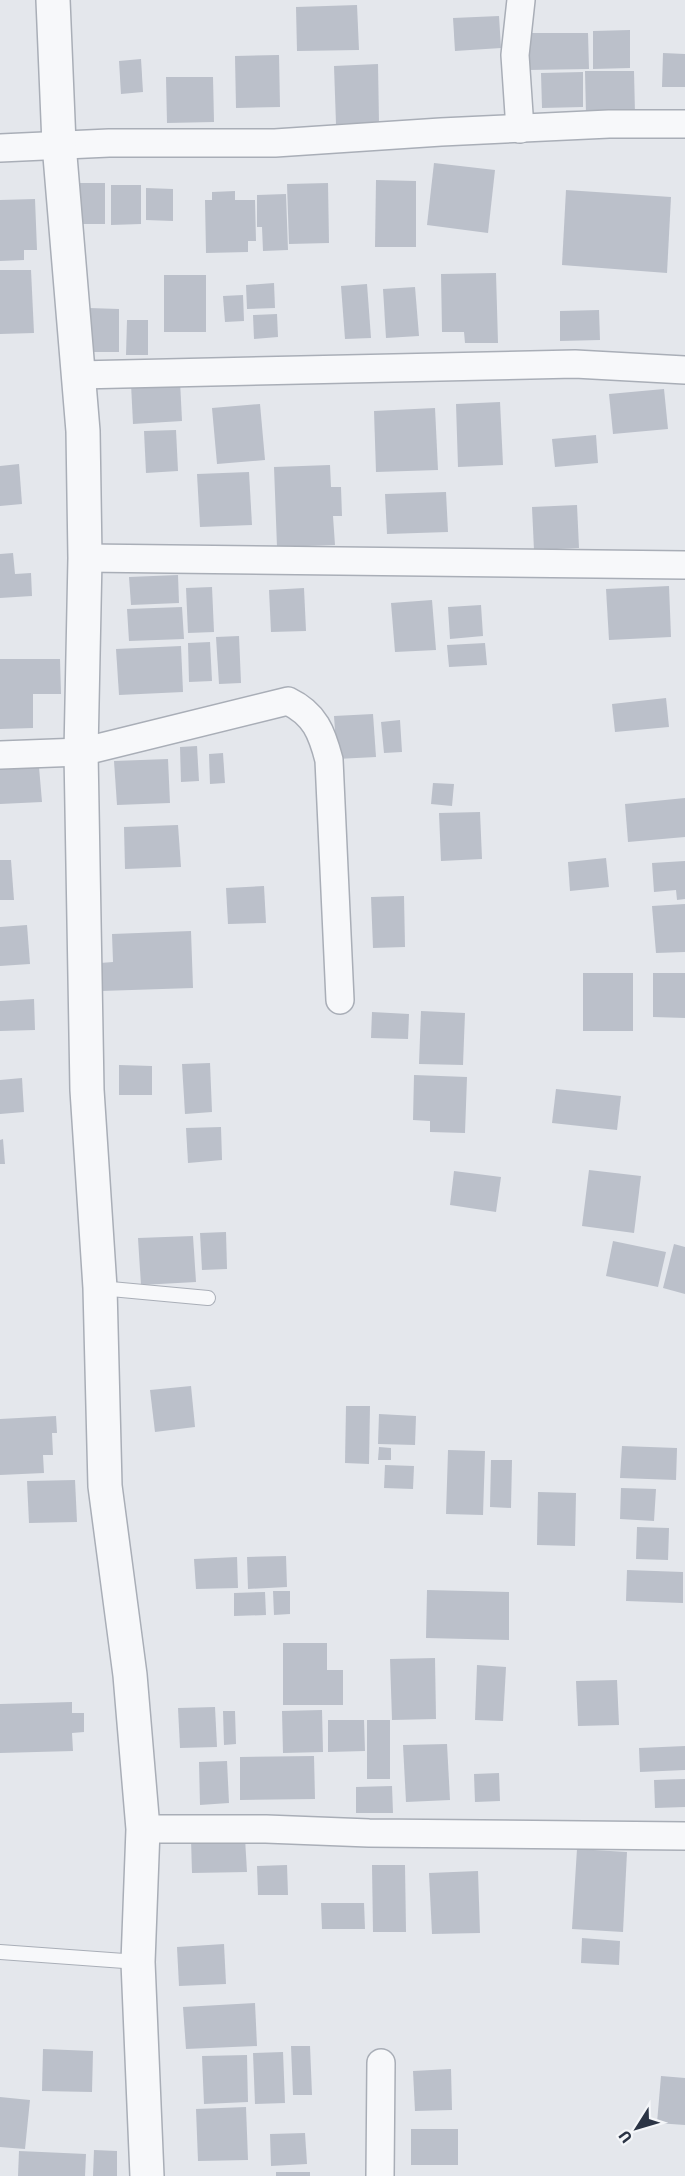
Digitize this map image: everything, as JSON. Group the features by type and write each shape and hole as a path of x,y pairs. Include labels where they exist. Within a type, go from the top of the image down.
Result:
{"street":[{"path":"53,0 59,144 83,431 85,558 81,752 87,1090 100,1288 105,1486 130,1675 143,1829 138,1962 147,2176"},
{"path":"520,129 515,55 521,0"},
{"path":"0,148 59,144 275,143 609,124 685,124"},
{"path":"78,375 575,364 685,370"},
{"path":"85,558 685,565"},
{"path":"0,755 81,752 288,701 303,708 314,721 324,740 329,760 340,1000"},
{"path":"143,1829 685,1836"},
{"path":"380,2176 381,2063"}],"lane":[{"path":"100,1288 208,1298"},
{"path":"0,1952 138,1962"}],"building":[{"path":"357,5 359,50 297,51 296,7"},
{"path":"499,16 501,48 455,51 453,18"},
{"path":"630,30 630,68 593,69 593,31"},
{"path":"527,33 588,33 589,69 528,70"},
{"path":"663,53 685,54 685,87 662,87"},
{"path":"279,55 280,107 236,108 235,56"},
{"path":"141,59 143,92 121,94 119,61"},
{"path":"378,64 379,123 336,124 334,66"},
{"path":"585,71 634,71 635,114 586,114"},
{"path":"583,72 583,107 542,108 541,73"},
{"path":"166,77 213,77 214,122 167,123"},
{"path":"434,163 495,170 488,233 427,225"},
{"path":"376,180 416,181 416,247 375,247"},
{"path":"79,183 105,183 105,224 79,224"},
{"path":"328,183 329,243 289,244 287,184"},
{"path":"111,185 141,185 141,224 111,225"},
{"path":"146,188 173,189 173,221 146,220"},
{"path":"566,190 671,197 667,273 562,265"},
{"path":"235,191 235,200 255,200 256,241 248,241 248,252 206,253 205,200 212,200 212,192"},
{"path":"286,194 288,250 263,251 262,227 257,227 257,195"},
{"path":"35,199 37,250 24,250 24,260 0,261 0,200"},
{"path":"0,270 31,270 34,333 0,334"},
{"path":"496,273 498,343 465,343 464,332 442,332 441,274"},
{"path":"164,275 206,275 206,332 164,332"},
{"path":"274,283 275,308 247,309 246,285"},
{"path":"367,284 371,338 345,339 341,286"},
{"path":"415,287 419,336 386,338 383,289"},
{"path":"243,295 244,321 225,322 223,296"},
{"path":"89,308 119,309 119,352 89,352"},
{"path":"599,310 600,340 560,341 560,311"},
{"path":"277,314 278,337 254,339 253,315"},
{"path":"127,320 148,320 148,355 126,355"},
{"path":"180,381 182,421 133,424 131,384"},
{"path":"664,389 668,429 613,434 609,394"},
{"path":"500,402 503,465 458,467 456,404"},
{"path":"260,404 265,460 217,464 212,408"},
{"path":"435,408 438,470 376,472 374,411"},
{"path":"176,430 178,471 146,473 144,431"},
{"path":"596,435 598,463 555,467 552,439"},
{"path":"19,464 22,504 0,506 0,466"},
{"path":"330,465 331,487 341,487 342,516 333,516 335,545 277,547 274,467"},
{"path":"249,472 252,525 200,527 197,474"},
{"path":"446,492 448,532 387,534 385,494"},
{"path":"577,505 579,548 534,550 532,507"},
{"path":"13,553 15,574 31,573 32,596 0,598 0,554"},
{"path":"178,575 179,603 131,605 129,577"},
{"path":"669,586 671,637 609,640 606,589"},
{"path":"212,587 214,632 188,633 186,588"},
{"path":"304,588 306,631 271,632 269,590"},
{"path":"432,600 436,650 395,652 391,603"},
{"path":"481,605 483,636 450,639 448,607"},
{"path":"182,607 184,639 129,641 127,609"},
{"path":"239,636 241,683 219,684 216,637"},
{"path":"210,642 212,681 189,682 188,643"},
{"path":"485,643 487,665 449,667 447,645"},
{"path":"181,646 183,692 119,695 116,649"},
{"path":"0,659 60,659 61,694 33,694 33,728 0,729"},
{"path":"666,698 669,727 615,732 612,704"},
{"path":"373,714 376,757 337,759 334,716"},
{"path":"400,720 402,752 384,753 381,722"},
{"path":"197,746 199,781 181,782 180,747"},
{"path":"223,753 225,783 210,784 209,754"},
{"path":"168,759 170,803 117,805 114,761"},
{"path":"39,767 42,802 0,804 0,769"},
{"path":"433,783 454,784 452,806 431,804"},
{"path":"685,798 685,837 628,842 625,804"},
{"path":"480,812 482,859 441,861 439,813"},
{"path":"178,825 181,867 125,869 124,827"},
{"path":"606,858 609,887 570,891 568,862"},
{"path":"0,860 11,860 14,900 0,900"},
{"path":"685,861 685,899 677,900 676,890 654,892 652,863"},
{"path":"264,886 266,923 228,924 226,888"},
{"path":"404,896 405,947 373,948 371,897"},
{"path":"685,904 685,952 656,953 652,906"},
{"path":"27,925 30,964 0,966 0,927"},
{"path":"191,931 193,988 101,991 100,963 113,962 112,934"},
{"path":"583,973 633,973 633,1031 583,1031"},
{"path":"653,973 685,973 685,1018 653,1017"},
{"path":"34,999 35,1030 0,1031 0,1001"},
{"path":"421,1011 465,1013 463,1065 419,1064"},
{"path":"372,1012 409,1014 408,1039 371,1038"},
{"path":"210,1063 212,1112 185,1114 182,1064"},
{"path":"119,1065 152,1066 152,1095 119,1095"},
{"path":"414,1075 467,1077 465,1133 430,1132 430,1121 413,1120"},
{"path":"22,1078 24,1112 0,1114 0,1080"},
{"path":"556,1089 621,1096 617,1130 552,1123"},
{"path":"221,1127 222,1160 188,1163 186,1128"},
{"path":"3,1139 5,1164 0,1164 0,1140"},
{"path":"589,1170 641,1176 634,1233 582,1226"},
{"path":"454,1171 501,1177 496,1212 450,1205"},
{"path":"226,1232 227,1269 202,1270 200,1233"},
{"path":"193,1236 196,1282 141,1285 138,1238"},
{"path":"613,1241 666,1252 658,1287 606,1276"},
{"path":"674,1244 685,1247 685,1294 663,1288"},
{"path":"191,1386 195,1427 155,1432 150,1390"},
{"path":"346,1406 370,1406 369,1464 345,1463"},
{"path":"379,1414 416,1416 415,1445 378,1444"},
{"path":"56,1416 57,1433 52,1433 53,1455 43,1455 44,1473 0,1475 0,1419"},
{"path":"622,1446 677,1448 676,1480 620,1478"},
{"path":"379,1447 391,1448 391,1460 378,1460"},
{"path":"448,1450 485,1451 483,1515 446,1514"},
{"path":"491,1460 512,1460 511,1508 490,1507"},
{"path":"385,1465 414,1466 413,1489 384,1488"},
{"path":"75,1480 77,1522 29,1523 27,1481"},
{"path":"621,1488 656,1489 654,1521 620,1519"},
{"path":"538,1492 576,1493 575,1546 537,1545"},
{"path":"637,1527 669,1528 668,1560 636,1559"},
{"path":"286,1556 287,1587 248,1589 247,1557"},
{"path":"237,1557 238,1588 196,1589 194,1559"},
{"path":"627,1570 683,1572 683,1603 626,1601"},
{"path":"427,1590 509,1592 509,1640 426,1638"},
{"path":"273,1591 290,1591 290,1614 274,1615"},
{"path":"265,1592 266,1615 234,1616 234,1593"},
{"path":"283,1643 327,1643 327,1670 343,1670 343,1705 283,1705"},
{"path":"435,1658 436,1719 392,1720 390,1659"},
{"path":"477,1665 506,1667 503,1721 475,1720"},
{"path":"617,1680 619,1725 578,1726 576,1681"},
{"path":"72,1702 72,1713 84,1713 84,1732 72,1733 73,1751 0,1753 0,1704"},
{"path":"215,1707 217,1747 180,1748 178,1708"},
{"path":"322,1710 323,1752 283,1753 282,1711"},
{"path":"223,1711 235,1711 236,1744 224,1745"},
{"path":"328,1720 364,1720 365,1751 328,1752"},
{"path":"367,1720 390,1720 390,1779 367,1779"},
{"path":"447,1744 450,1800 406,1802 403,1745"},
{"path":"685,1746 685,1770 640,1772 639,1748"},
{"path":"314,1756 315,1799 240,1800 240,1757"},
{"path":"227,1761 229,1803 200,1805 199,1762"},
{"path":"499,1773 500,1801 475,1802 474,1774"},
{"path":"685,1779 685,1807 655,1808 654,1780"},
{"path":"392,1786 393,1813 356,1813 356,1787"},
{"path":"245,1838 247,1872 192,1873 191,1839"},
{"path":"577,1849 627,1852 623,1932 572,1929"},
{"path":"287,1865 288,1895 258,1895 257,1866"},
{"path":"372,1865 405,1865 406,1932 373,1932"},
{"path":"478,1871 480,1933 432,1934 429,1873"},
{"path":"321,1903 364,1903 365,1929 322,1929"},
{"path":"582,1938 620,1941 619,1965 581,1963"},
{"path":"224,1944 226,1984 179,1986 177,1947"},
{"path":"255,2003 257,2046 186,2049 183,2007"},
{"path":"291,2046 310,2046 312,2095 293,2095"},
{"path":"43,2049 93,2051 92,2092 42,2091"},
{"path":"283,2052 285,2103 255,2104 253,2053"},
{"path":"247,2055 248,2102 204,2104 202,2056"},
{"path":"451,2069 452,2110 415,2111 413,2071"},
{"path":"661,2076 685,2078 685,2125 657,2123"},
{"path":"0,2097 30,2100 25,2149 0,2147"},
{"path":"246,2107 248,2160 198,2161 196,2109"},
{"path":"411,2129 458,2129 458,2165 411,2165"},
{"path":"305,2133 307,2164 271,2166 270,2134"},
{"path":"94,2150 117,2151 117,2176 93,2176"},
{"path":"19,2151 86,2154 85,2176 18,2176"},
{"path":"276,2172 310,2172 310,2176 276,2176"}]}
